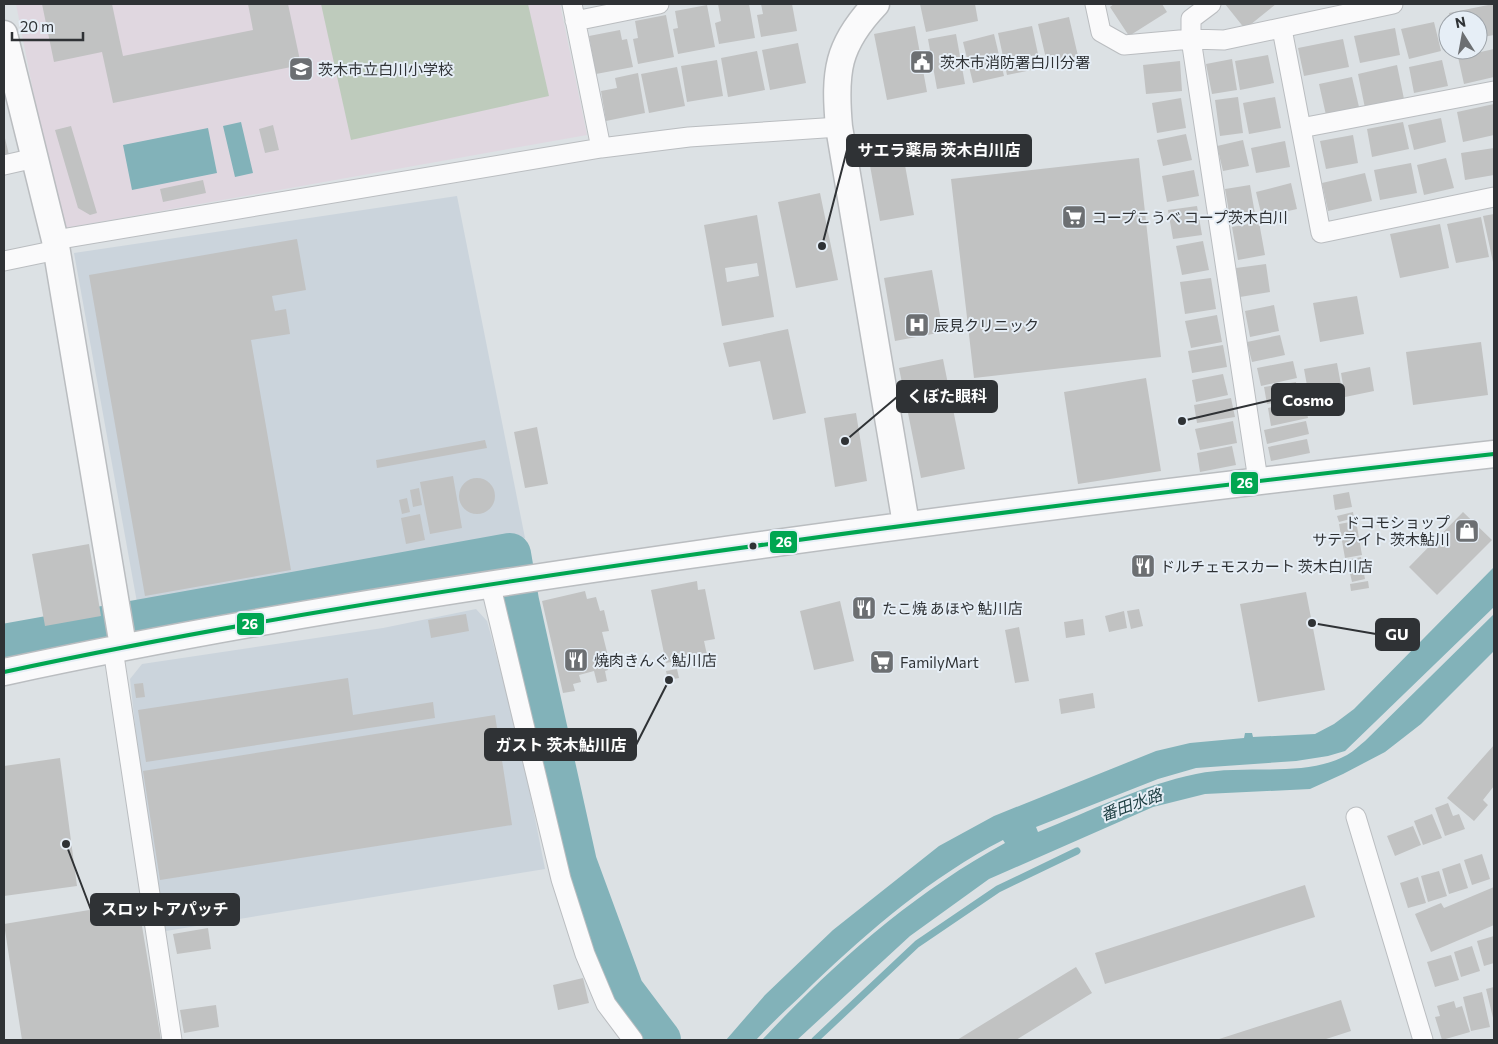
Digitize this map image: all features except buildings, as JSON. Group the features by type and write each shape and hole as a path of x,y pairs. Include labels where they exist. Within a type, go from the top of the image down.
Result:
{"main road":[{"path":"876,4 856,24 840,59 835,90 839,127 906,524"},
{"path":"4,34 56,245 118,648"},
{"path":"4,672 118,648 496,582 906,524 1258,480 1494,454"}],"street":[{"path":"601,148 574,12 659,4"},
{"path":"1095,4 1101,32 1124,45 1191,39 1224,40 1393,4"},
{"path":"1211,4 1191,19 1191,39 1258,480"},
{"path":"1282,29 1322,233 1494,197"},
{"path":"1301,128 1494,91"},
{"path":"4,261 56,245 601,148 689,137 839,127"},
{"path":"4,165 35,158"},
{"path":"496,582 561,879 585,954 606,1004 632,1040"},
{"path":"118,648 172,1040"},
{"path":"1356,817 1423,1040"}],"shaded area":[{"name":"茨木市立白川小学校","path":"16,4 560,4 587,135 60,229"},
{"path":"457,196 525,538 138,608 74,253"},
{"path":"476,609 487,621 520,742 545,869 166,931 153,889 130,679 142,664 383,628"}],"green space":[{"path":"321,4 528,4 549,96 351,140"}],"water":[{"path":"241,122 253,173 235,177 223,126"},
{"path":"208,128 217,173 132,190 123,145"},
{"name":"番田水路","path":"1494,567 1494,607 1345,751 1296,761 1196,768 1158,779 1036,827 1038,832 1136,792 1196,774 1215,771 1312,767 1347,755 1365,741 1494,614 1494,651 1421,724 1385,752 1310,789 1205,794 1153,807 989,879 910,936 797,1040 762,1040 846,957 906,907 938,884 1005,843 1003,840 951,870 903,905 835,964 756,1040 726,1040 765,995 833,930 939,846 994,816 1156,751 1190,743 1244,738 1245,733 1252,733 1253,737 1315,734 1334,724 1354,709"}],"waterway":[{"path":"4,645 510,554 518,601 576,863 623,991 660,1040"},
{"path":"815,1040 917,944 998,889 1077,851"}],"transit line":[{"name":"26","path":"4,672 260,622 604,567 992,514 1494,454"}],"place":[{"name":"茨木市消防署白川分署","path":"922,62"},
{"name":"茨木市立白川小学校","path":"301,69"},
{"name":"コープこうべ コープ茨木白川","path":"1074,217"},
{"name":"サエラ薬局 茨木白川店","path":"822,246"},
{"name":"辰見クリニック","path":"917,325"},
{"name":"Cosmo","path":"1182,421"},
{"name":"くぼた眼科","path":"845,441"},
{"name":"ドコモショップ サテライト 茨木鮎川","path":"1467,531"},
{"name":"ドルチェモスカート 茨木白川店","path":"1143,566"},
{"name":"たこ焼 あほや 鮎川店","path":"864,608"},
{"name":"GU","path":"1312,623"},
{"name":"焼肉きんぐ 鮎川店","path":"576,660"},
{"name":"FamilyMart","path":"882,662"},
{"name":"ガスト 茨木鮎川店","path":"669,680"},
{"name":"スロットアパッチ","path":"66,844"}]}
